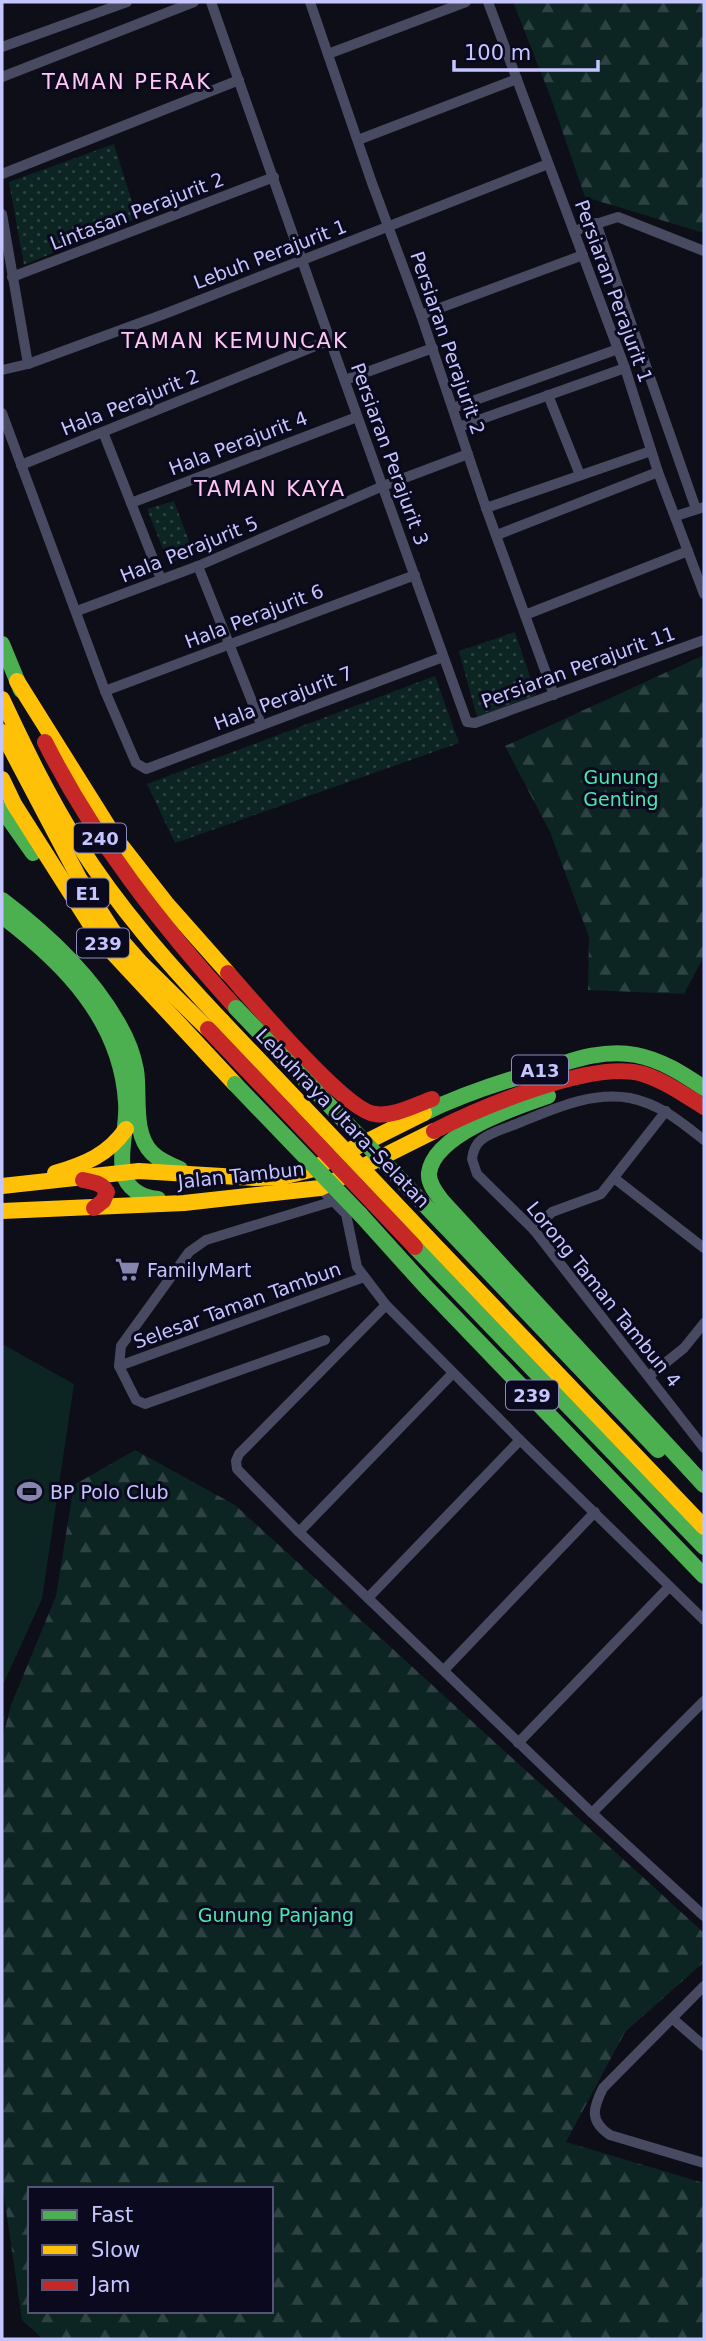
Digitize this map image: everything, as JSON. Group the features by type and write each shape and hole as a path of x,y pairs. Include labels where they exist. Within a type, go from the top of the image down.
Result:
{"main road":[{"name":"240","path":"2,644 48,749 80,807 158,919 236,1008 704,1498"},
{"path":"17,681 40,713 101,816 149,882 330,1084 353,1106 376,1116 446,1094 466,1093"},
{"name":"Lebuhraya Utara–Selatan","path":"2,699 61,816 95,869 215,1025 704,1547"},
{"name":"Lebuhraya Utara–Selatan","path":"2,732 10,752 79,878 113,931 141,963 215,1025"},
{"name":"239","path":"2,779 14,804 99,938 425,1286 704,1576"},
{"path":"2,809 73,910 99,938"},
{"path":"2,900 43,933 117,1020 136,1071 141,1136 150,1152 167,1165 199,1175"},
{"path":"2,916 35,942 63,971 108,1028 124,1074 126,1128 122,1173 128,1185 139,1194 150,1198 183,1203"},
{"name":"Jalan Tambun","path":"2,1186 139,1171 255,1178 282,1177 310,1170 466,1093 580,1058 617,1052 639,1055 672,1067 704,1088"},
{"name":"Jalan Tambun","path":"2,1211 183,1203 320,1188 479,1109 538,1088 594,1073 627,1071 643,1074 673,1087 704,1107"},
{"path":"594,1073 576,1086 503,1113 458,1136 432,1165 430,1182 443,1202 704,1485"},
{"path":"2,1186 100,1158 118,1142 126,1128"},
{"path":"69,1178 104,1186 107,1192 103,1201 94,1208"},
{"name":"Lebuhraya Utara–Selatan","path":"421,1242 704,1527"}],"street":[{"path":"2,47 127,2"},
{"path":"2,77 194,2"},
{"name":"Persiaran Perajurit 3","path":"211,2 466,719"},
{"name":"Persiaran Perajurit 2","path":"310,2 554,695"},
{"path":"328,54 466,2"},
{"name":"Persiaran Perajurit 1","path":"488,2 625,368 658,472 704,594"},
{"path":"358,140 517,79"},
{"path":"2,174 239,80"},
{"name":"Lebuh Perajurit 1","path":"2,370 28,364 548,164"},
{"name":"Lintasan Perajurit 2","path":"12,277 274,177"},
{"path":"2,214 28,364"},
{"path":"574,231 613,217 620,218 704,251"},
{"name":"Persiaran Perajurit 1","path":"596,223 700,508"},
{"path":"421,315 583,256"},
{"name":"Hala Perajurit 2","path":"21,465 330,340"},
{"path":"345,380 433,348"},
{"path":"453,408 618,349"},
{"path":"459,427 625,368"},
{"path":"548,395 580,475"},
{"path":"2,413 106,691"},
{"name":"Hala Perajurit 4","path":"131,503 358,417"},
{"path":"103,432 162,579"},
{"path":"486,508 651,451"},
{"name":"Hala Perajurit 5","path":"77,611 198,566 383,486 468,454"},
{"path":"497,535 658,472"},
{"path":"676,516 700,508"},
{"path":"525,615 688,551"},
{"path":"198,566 261,724"},
{"name":"Hala Perajurit 6","path":"106,691 415,575"},
{"name":"Persiaran Perajurit 11","path":"466,719 475,723 704,640"},
{"name":"Hala Perajurit 7","path":"106,691 136,763 146,769 443,657"},
{"name":"Lorong Taman Tambun 4","path":"666,1111 641,1101 608,1097 555,1109 484,1138 475,1148 472,1165 477,1174 534,1230 704,1448"},
{"path":"534,1230 552,1212 601,1194 666,1111 704,1140"},
{"path":"614,1178 704,1248"},
{"path":"320,1188 346,1213 357,1267 386,1305 704,1620"},
{"name":"Selesar Taman Tambun","path":"334,1200 220,1235 197,1245 189,1252 121,1346 119,1366 364,1278"},
{"path":"386,1305 239,1454 237,1469 592,1814 704,1916"},
{"path":"649,1376 684,1348 704,1323"},
{"path":"119,1366 136,1400 143,1404 326,1340"},
{"path":"299,1532 453,1373"},
{"path":"368,1598 520,1440"},
{"path":"444,1670 595,1512"},
{"path":"518,1743 669,1587"},
{"path":"592,1814 704,1701"},
{"path":"704,1986 603,2088 594,2114 599,2128 623,2140 704,2163"},
{"path":"673,2019 704,2046"}],"green space":[{"path":"513,2 704,2 704,233 585,197 551,98"},
{"path":"114,144 137,218 24,265 9,182"},
{"path":"174,501 193,552 169,564 147,509"},
{"path":"515,632 536,695 477,717 459,651"},
{"name":"Gunung Genting","path":"704,655 704,956 684,994 588,990 589,937 550,832 505,746"},
{"path":"435,676 459,743 175,843 147,784"},
{"name":"BP Polo Club","path":"2,1344 74,1384 42,1599 2,1687"},
{"name":"Gunung Panjang","path":"135,1450 235,1505 704,1933 704,1962 625,2032 566,2142 704,2183 704,2339 43,2339 22,2320 2,2182 2,1740 11,1705 56,1596 74,1485"}],"waterway":[{"path":"2,1723 4,1718"}],"traffic: fast":[{"path":"2,644 21,690"},
{"path":"2,809 33,853"},
{"path":"2,900 67,956 108,1007 125,1036 133,1058 139,1125 146,1145 158,1158 180,1169"},
{"path":"2,916 47,953 67,974 101,1020 122,1072 126,1102 123,1171 131,1187 146,1196 158,1199"},
{"path":"236,1008 442,1223"},
{"path":"424,1113 507,1081 573,1060 611,1053 655,1060 704,1088"},
{"path":"235,1084 360,1214"},
{"path":"548,1096 498,1115 460,1134 434,1159 429,1173 431,1185 443,1202 704,1485"},
{"path":"360,1214 425,1286 704,1576"},
{"path":"442,1223 658,1450"},
{"path":"415,1247 704,1547"}],"traffic: slow":[{"path":"17,681 116,839 166,903 228,973"},
{"path":"2,699 66,825 109,890 145,935 222,1021"},
{"path":"2,732 79,878 113,931 141,963 208,1029"},
{"path":"2,779 14,804 99,938 235,1084"},
{"path":"222,1021 427,1237"},
{"path":"2,1186 139,1171 255,1178 282,1177 310,1170 424,1113"},
{"path":"55,1173 104,1152 126,1129"},
{"path":"2,1211 184,1203 320,1188 434,1131"},
{"path":"427,1237 704,1527"}],"traffic: jam":[{"path":"45,742 108,848 156,914 236,1008"},
{"path":"228,973 300,1053 343,1095 361,1108 375,1114 390,1114 432,1099"},
{"path":"208,1029 415,1247"},
{"path":"434,1131 537,1088 596,1073 622,1071 643,1074 667,1084 704,1107"},
{"path":"83,1180 94,1182 107,1192 103,1201 94,1208"}],"place":[{"name":"FamilyMart","path":"127,1270"},
{"name":"BP Polo Club","path":"30,1492"}],"district":[{"name":"TAMAN PERAK","path":"127,82"},
{"name":"TAMAN KEMUNCAK","path":"235,341"},
{"name":"TAMAN KAYA","path":"270,489"}]}
